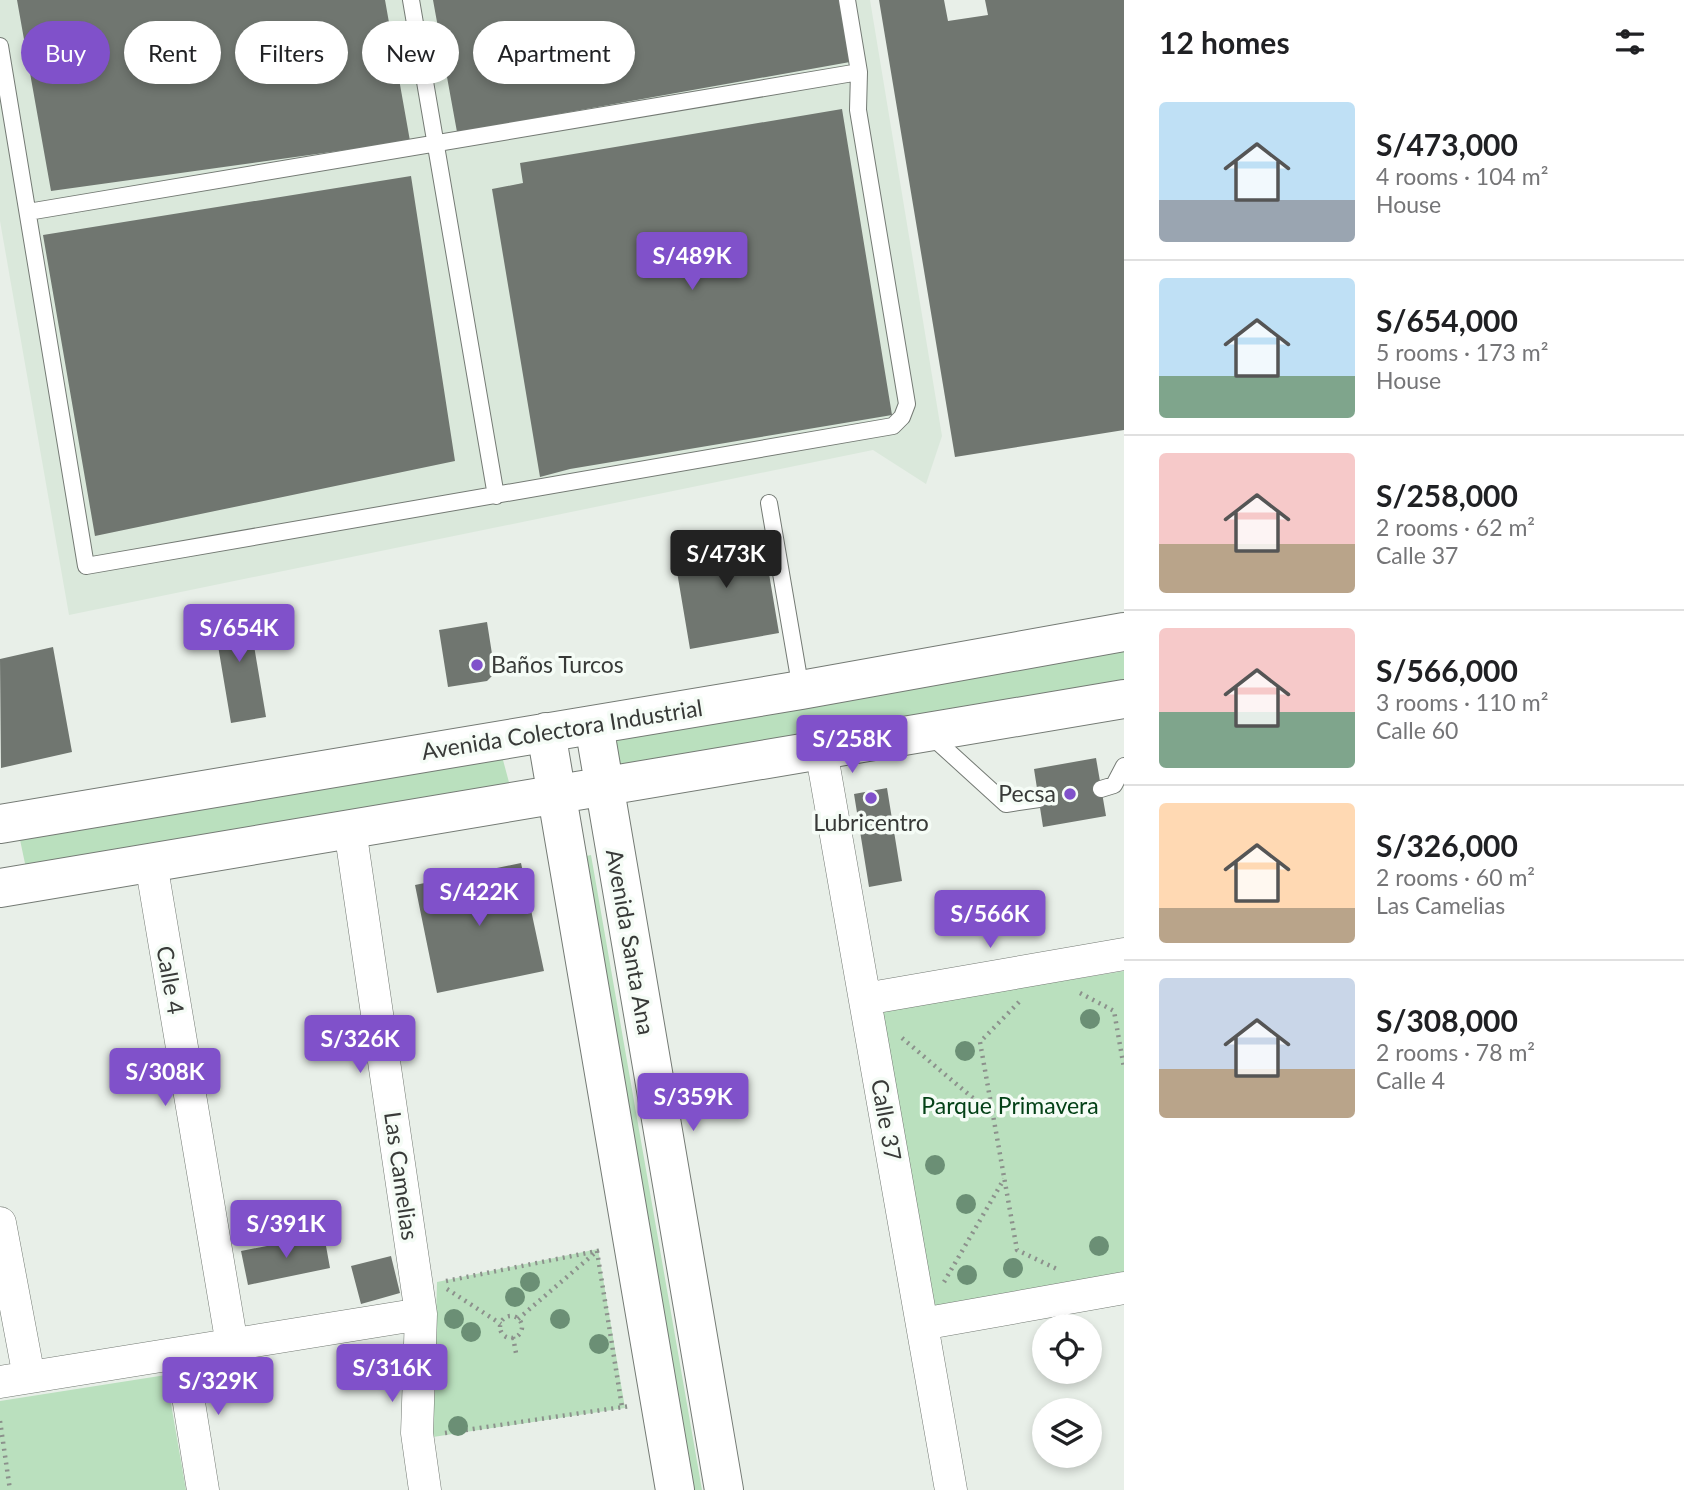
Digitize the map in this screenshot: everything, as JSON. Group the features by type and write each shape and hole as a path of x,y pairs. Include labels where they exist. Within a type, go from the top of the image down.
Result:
{"main road":[{"name":"Avenida Colectora Industrial","path":"0,824 801,690 1124,632"},
{"path":"0,888 1124,699"},
{"name":"Avenida Santa Ana","path":"594,724 724,1490"},
{"name":"Avenida Santa Ana","path":"546,732 676,1490"}],"street":[{"name":"Calle 37","path":"821,750 951,1490"},
{"name":"Las Camelias","path":"350,829 422,1314 417,1433 425,1490"},
{"name":"Calle 4","path":"151,863 232,1345"},
{"path":"865,999 1124,954"},
{"path":"0,1223 15,1380 422,1314"},
{"path":"922,1324 1124,1288"},
{"path":"181,1353 203,1490"}],"lane":[{"path":"411,0 496,496"},
{"path":"0,46 86,566 893,426 902,417 907,404 858,110 859,72 847,0"},
{"path":"28,212 859,72"},
{"path":"769,503 801,690"},
{"path":"928,732 1006,804 1039,799"},
{"path":"1101,789 1114,785 1124,766"}],"path":[{"path":"1074,990 1114,1010 1124,1068"},
{"path":"1022,999 980,1042 1017,1250 1061,1271"},
{"path":"895,1032 993,1115"},
{"path":"940,1290 1004,1179"},
{"path":"518,1319 597,1251"},
{"path":"518,1319 522,1329 519,1335 513,1338 503,1334 501,1324 438,1283 597,1251"},
{"path":"435,1435 622,1407 597,1251"},
{"path":"501,1324 508,1317 518,1319"},
{"path":"513,1338 516,1353"},
{"path":"0,1421 10,1490"}],"shaded area":[{"path":"0,0 870,0 942,436 926,484 873,450 69,615 0,221"}],"green space":[{"path":"1124,648 1124,682 621,768 616,741 618,737"},
{"path":"500,757 510,786 27,873 19,835"},
{"path":"591,855 702,1490 681,1490 572,859"},
{"name":"Parque Primavera","path":"1124,971 1124,1276 928,1311 878,1011"},
{"path":"598,1249 625,1408 433,1437 437,1282"},
{"path":"166,1375 186,1490 0,1490 0,1401"}],"building":[{"path":"17,0 385,0 389,21 362,21 362,84 400,84 410,141 51,191 32,84 110,84 110,21 21,22"},
{"path":"433,0 840,0 850,62 457,132 448,84 459,84 459,21 437,21"},
{"path":"879,0 944,0 948,21 988,15 985,0 1124,0 1124,430 955,457"},
{"path":"842,109 892,415 570,469 540,477 492,189 523,183 520,163"},
{"path":"411,176 455,461 95,536 43,235"},
{"path":"762,532 779,633 690,649 673,548"},
{"path":"247,604 266,717 231,723 212,610"},
{"path":"487,622 495,673 487,681 448,687 439,630"},
{"path":"53,647 72,752 1,768 0,659"},
{"name":"Pecsa","path":"1096,758 1106,816 1043,827 1034,769"},
{"path":"887,788 902,881 869,887 854,794"},
{"path":"521,863 544,971 437,993 415,885"},
{"path":"324,1235 330,1268 248,1285 241,1251"},
{"path":"391,1256 400,1293 361,1304 351,1266"}],"place":[{"name":"Baños Turcos","path":"477,665"},
{"name":"Pecsa","path":"1070,794"},
{"name":"Lubricentro","path":"871,798"}]}
